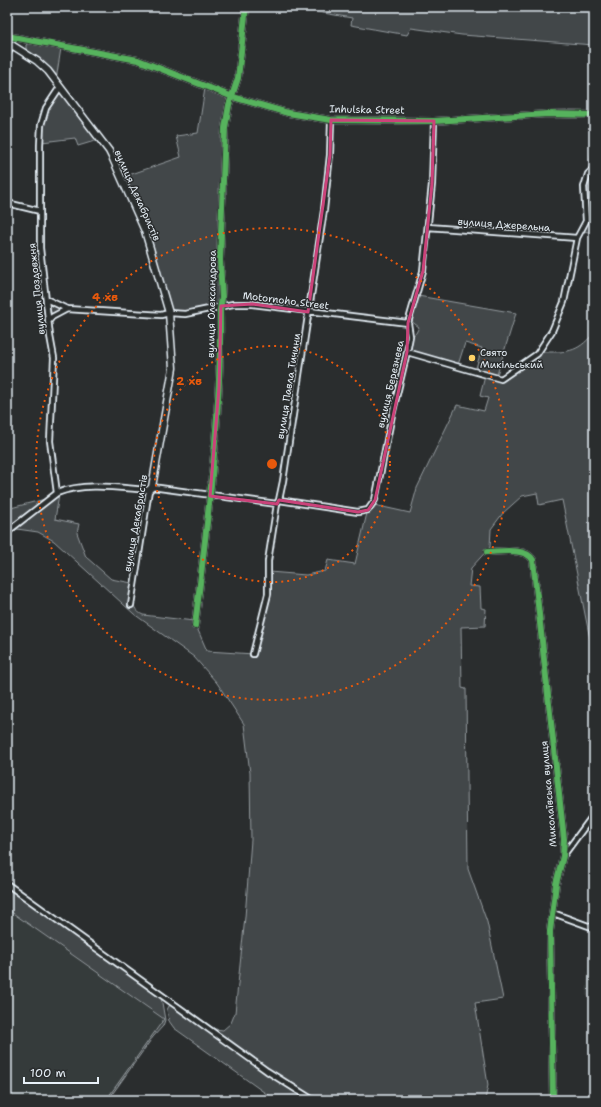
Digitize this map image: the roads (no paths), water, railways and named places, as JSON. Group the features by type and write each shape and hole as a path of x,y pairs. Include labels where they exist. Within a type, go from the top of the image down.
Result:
{"street":[{"name":"вулиця Олександрова","path":"195,626 210,496 219,388 221,306 220,260 225,128 229,105 233,97 238,78 246,7"},
{"name":"Inhulska Street","path":"7,36 138,60 233,97 288,112 331,120 434,121 548,114 594,116"},
{"path":"7,55 10,44"},
{"name":"вулиця Декабристів","path":"10,44 37,61 60,87 113,159 145,231 169,312 173,368 131,605"},
{"name":"вулиця Поздовжня","path":"57,493 50,442 54,368 40,248 40,210 41,126 46,108 60,87"},
{"name":"вулиця Павла Тичини","path":"253,654 268,594 268,561 308,312 330,155 331,120"},
{"name":"вулиця Березнева","path":"278,502 358,512 371,508 407,352 410,330 408,323 420,286 432,184 434,121"},
{"path":"407,352 496,379 505,378 537,354 552,331 564,302 577,238 586,221 584,187 588,174 594,168"},
{"path":"7,203 40,210"},
{"name":"вулиця Джерельна","path":"428,227 577,238"},
{"name":"Motornoho Street","path":"46,298 67,309 161,315 169,312 185,314 232,304 252,304 408,323"},
{"path":"48,322 52,317 67,309"},
{"path":"7,532 57,493 72,488 151,489 278,502"},
{"name":"Миколаївська вулиця","path":"487,552 522,552 529,555 533,560 563,829 564,856 556,884 550,931 553,1100"},
{"path":"564,856 594,814"},
{"path":"7,884 267,1071 313,1100"},
{"path":"553,913 594,928"}],"place":[{"name":"Свято Микільський","path":"472,358"}]}
